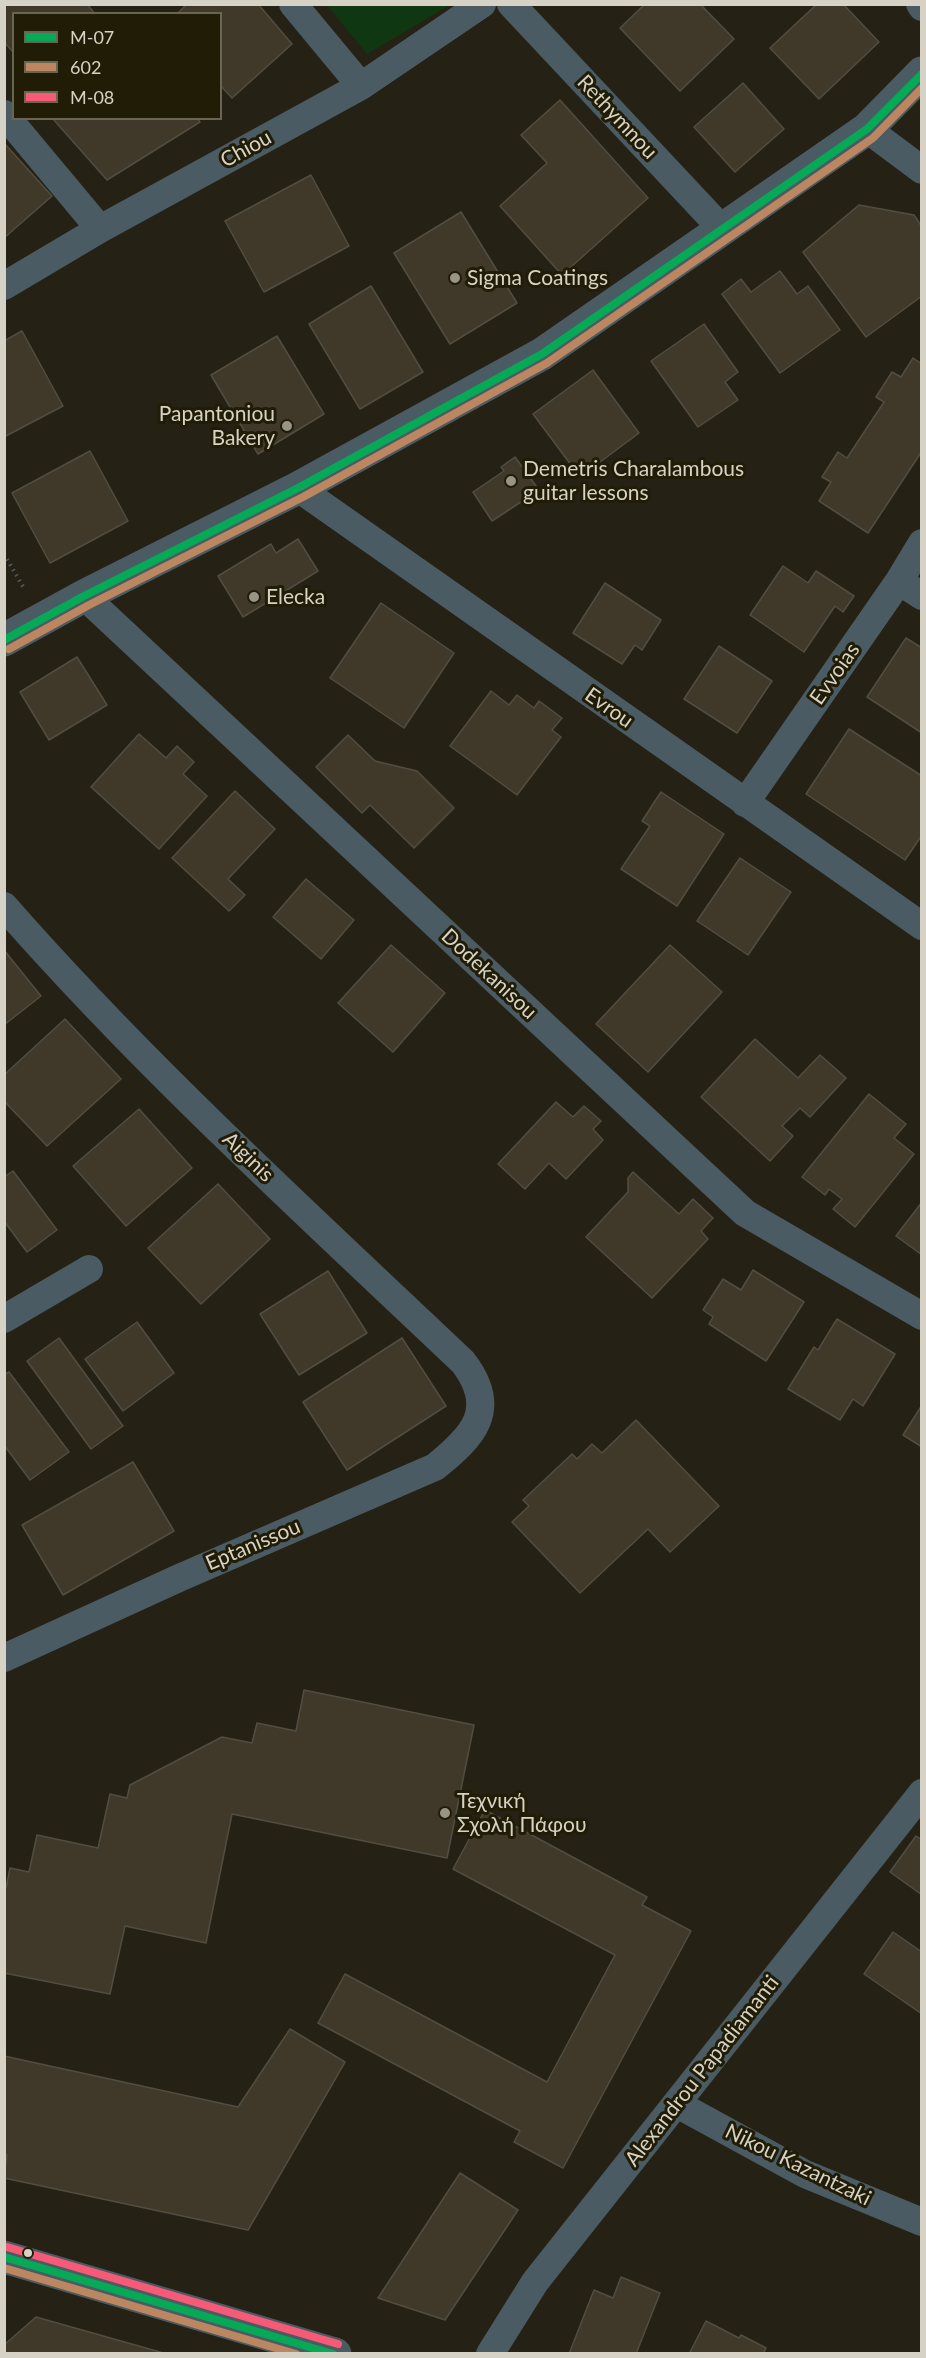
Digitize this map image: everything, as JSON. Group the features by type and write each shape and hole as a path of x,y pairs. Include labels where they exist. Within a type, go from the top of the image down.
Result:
{"street":[{"path":"293,4 361,86"},
{"name":"Chiou","path":"4,286 100,229 361,86 482,4"},
{"name":"Rethymnou","path":"511,4 723,230"},
{"path":"4,640 84,596 298,488 542,354 867,129 921,73"},
{"path":"4,114 100,229"},
{"path":"867,129 921,171"},
{"name":"Evrou","path":"298,488 921,926"},
{"name":"Evvoias","path":"745,803 910,588 921,543"},
{"name":"Dodekanisou","path":"84,596 745,1213 921,1316"},
{"name":"Aiginis","path":"4,906 44,951 218,1129 463,1362 475,1377 481,1396 480,1410"},
{"path":"4,1319 89,1269"},
{"name":"Eptanissou","path":"4,1658 179,1578 435,1467 467,1440 476,1424 480,1410"},
{"name":"Alexandrou Papadiamanti","path":"490,2354 535,2282 921,1793"},
{"name":"Nikou Kazantzaki","path":"676,2104 805,2174 921,2222"},
{"path":"4,2257 335,2354"}],"path":[{"path":"4,554 41,620"}],"green space":[{"path":"327,5 450,5 367,54"}],"building":[{"path":"7,4 87,4 93,12 12,12 12,51 4,42 4,7"},
{"path":"187,4 258,4 292,44 232,98 222,87 222,12 179,12"},
{"path":"645,4 700,4 734,39 680,91 620,28"},
{"path":"817,4 843,4 879,42 819,99 770,48"},
{"path":"743,83 784,129 735,172 694,127"},
{"path":"560,100 648,198 562,275 500,206 547,163 521,135"},
{"path":"54,120 198,120 200,122 107,180"},
{"path":"4,143 52,196 4,238"},
{"path":"311,175 349,246 264,292 225,221"},
{"path":"859,205 914,215 922,227 922,296 866,337 803,252"},
{"name":"Sigma Coatings","path":"461,212 517,303 450,344 394,253"},
{"path":"780,271 797,294 808,286 840,330 780,373 722,294 741,279 751,292"},
{"path":"371,286 423,372 360,409 309,324"},
{"path":"704,324 738,372 725,382 738,400 698,427 651,361"},
{"path":"22,331 63,406 4,437 4,341"},
{"path":"277,336 324,414 258,454 211,375"},
{"path":"913,358 922,364 922,451 868,533 819,501 831,482 822,477 838,452 847,458 884,402 876,397 892,372 901,377"},
{"path":"593,370 639,433 580,477 533,414"},
{"path":"90,451 128,521 50,563 12,493"},
{"name":"Demetris Charalambous guitar lessons","path":"515,457 539,490 492,521 473,492 504,471 501,467"},
{"name":"Elecka","path":"298,539 318,571 243,617 218,576 271,544 276,553"},
{"path":"783,566 808,583 816,571 854,596 843,612 835,606 804,652 750,615"},
{"path":"605,583 661,620 642,650 635,645 622,664 573,633"},
{"path":"381,603 454,653 404,728 330,678"},
{"path":"906,638 922,648 922,733 867,697"},
{"path":"719,646 772,681 737,733 684,699"},
{"path":"77,657 107,705 49,740 20,692"},
{"path":"491,691 509,705 517,695 534,708 539,701 562,718 552,730 561,737 517,795 450,746"},
{"path":"849,729 922,776 922,835 905,860 806,794"},
{"path":"139,734 166,758 177,746 194,762 183,774 207,796 159,849 91,787"},
{"path":"348,735 375,761 417,771 454,808 414,848 370,805 362,813 316,767"},
{"path":"235,791 275,829 228,879 245,895 229,911 172,858"},
{"path":"661,792 724,834 677,906 621,869 650,826 642,821"},
{"path":"740,858 791,892 748,955 697,921"},
{"path":"306,879 354,920 321,959 273,917"},
{"path":"391,945 445,993 393,1052 338,1003"},
{"path":"670,945 722,992 648,1072 596,1024"},
{"path":"4,950 41,996 4,1025"},
{"path":"65,1019 121,1079 47,1146 4,1101 4,1075"},
{"path":"755,1039 798,1078 820,1055 846,1078 810,1117 800,1108 782,1126 793,1136 770,1161 701,1097"},
{"path":"869,1094 906,1124 894,1138 914,1154 855,1227 833,1209 842,1199 829,1189 825,1195 802,1177"},
{"path":"556,1102 573,1117 584,1106 601,1121 593,1129 603,1140 566,1179 549,1163 525,1189 498,1164"},
{"path":"139,1109 192,1168 126,1226 73,1166"},
{"path":"13,1171 57,1230 27,1252 4,1221 4,1177"},
{"path":"633,1172 679,1214 693,1199 713,1218 701,1231 708,1239 652,1298 586,1237 628,1192 628,1178"},
{"path":"218,1184 270,1239 201,1304 148,1248"},
{"path":"922,1202 922,1255 896,1236"},
{"path":"753,1270 804,1302 766,1361 709,1324 713,1317 703,1310 723,1279 741,1290"},
{"path":"328,1271 367,1333 299,1375 260,1314"},
{"path":"837,1319 895,1354 863,1406 853,1399 840,1420 788,1389 814,1347 818,1350"},
{"path":"137,1322 174,1373 123,1411 85,1359"},
{"path":"59,1338 123,1426 91,1449 27,1361"},
{"path":"402,1338 446,1406 347,1470 303,1402"},
{"path":"9,1372 69,1452 30,1480 4,1445 4,1375"},
{"path":"922,1405 922,1447 903,1435"},
{"path":"636,1420 719,1506 670,1552 648,1529 580,1593 512,1522 529,1506 523,1500 572,1454 577,1459 592,1444 602,1453"},
{"path":"133,1462 174,1531 63,1595 22,1525"},
{"path":"304,1690 474,1725 447,1858 232,1814 206,1943 125,1926 110,1994 4,1973 4,1888 6,1888 10,1868 29,1872 37,1835 98,1848 110,1794 127,1798 130,1785 222,1737 252,1743 257,1723 296,1731"},
{"path":"485,1810 647,1897 642,1905 691,1931 563,2168 514,2142 520,2131 318,2023 345,1974 547,2082 615,1955 453,1869"},
{"path":"916,1836 922,1840 922,1895 890,1872"},
{"path":"893,1932 922,1952 922,2014 864,1974"},
{"path":"290,2029 345,2062 248,2230 4,2178 7,2155 4,2154 4,2056 238,2107"},
{"path":"460,2173 518,2210 445,2320 378,2298"},
{"path":"621,2277 660,2293 636,2354 569,2354 594,2290 613,2298"},
{"path":"36,2317 167,2354 4,2354 4,2345"},
{"path":"706,2321 739,2338 741,2335 766,2348 763,2354 689,2354"}],"transit line":[{"name":"M-07","path":"4,640 84,596 298,488 542,354 867,129 922,74"},
{"name":"602","path":"9,649 89,605 303,497 547,363 873,138 922,88"},
{"name":"M-08","path":"7,2247 338,2344"},
{"name":"M-07","path":"4,2257 333,2354"},
{"name":"602","path":"4,2268 296,2354"}],"place":[{"name":"Sigma Coatings","path":"455,278"},
{"name":"Papantoniou Bakery","path":"287,426"},
{"name":"Demetris Charalambous guitar lessons","path":"511,481"},
{"name":"Elecka","path":"254,597"},
{"name":"Τεχνική Σχολή Πάφου","path":"445,1813"}]}
